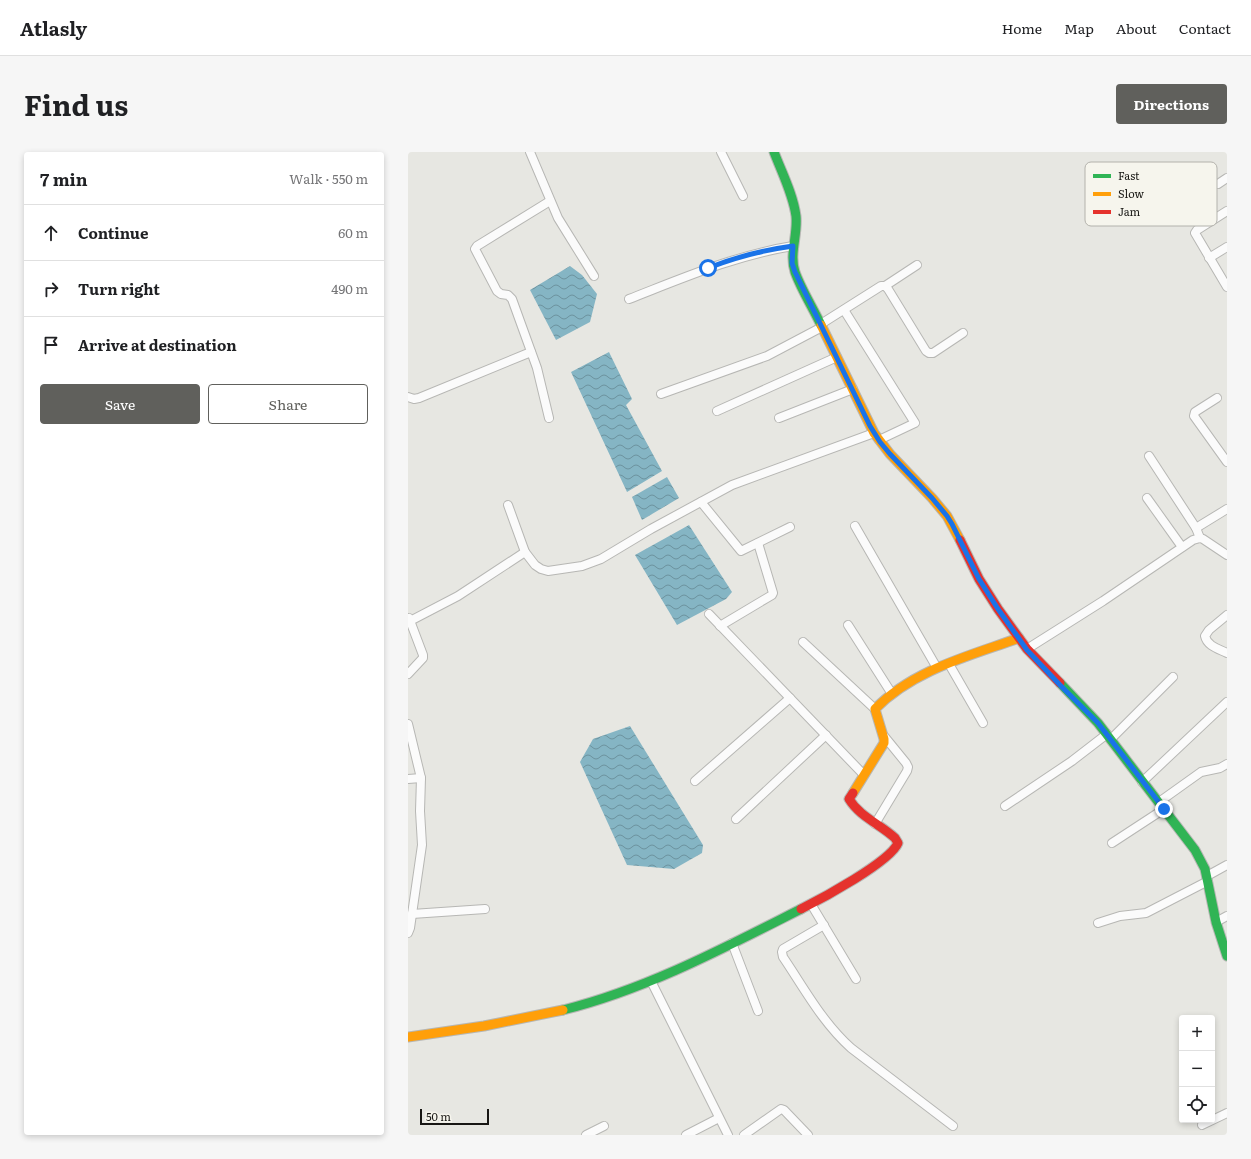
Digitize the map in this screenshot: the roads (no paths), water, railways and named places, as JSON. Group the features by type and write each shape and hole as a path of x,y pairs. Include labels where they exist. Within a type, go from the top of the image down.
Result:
{"street":[{"path":"530,152 550,201 567,234 594,276"},
{"path":"722,152 743,196"},
{"path":"774,152 796,214 797,226 793,246 792,263 795,272 877,437 899,465 932,498 947,516 979,579 1027,650 1086,710 1109,737 1195,850 1202,861 1216,922 1227,956"},
{"path":"1218,184 1227,178"},
{"path":"549,418 537,368 512,299 508,294 501,294 497,291 475,249 477,246 550,201"},
{"path":"1217,217 1227,210"},
{"path":"1203,226 1195,233 1227,287"},
{"path":"629,299 725,262 767,250 793,246"},
{"path":"1209,258 1227,247"},
{"path":"661,394 767,356 822,325 881,286 885,286 917,265"},
{"path":"885,286 926,351 929,353 963,333"},
{"path":"508,505 525,552 535,565 548,571 582,566 601,560 651,529 740,481 877,437 915,423 844,310"},
{"path":"408,397 414,399 419,398 531,352"},
{"path":"717,411 837,357"},
{"path":"779,418 853,389"},
{"path":"1217,398 1195,412 1194,416 1227,462"},
{"path":"1149,456 1196,528 1200,538 1227,555"},
{"path":"1148,498 1182,547"},
{"path":"701,502 741,551 790,527"},
{"path":"1196,528 1227,509"},
{"path":"855,526 937,668"},
{"path":"1027,650 1103,601 1182,547 1193,540 1200,538"},
{"path":"720,626 773,593 758,543"},
{"path":"408,674 423,658 409,619 458,596 525,552"},
{"path":"709,614 864,775"},
{"path":"1227,616 1209,630 1205,636 1205,639 1210,644 1227,654"},
{"path":"848,625 892,694"},
{"path":"875,709 892,694 911,681 937,668 1019,638"},
{"path":"408,1037 471,1029 516,1021 609,997 651,981 732,944 811,904 870,869 896,848 898,843 896,839 875,824 852,804 849,799 884,743 875,709 803,642"},
{"path":"949,664 983,723"},
{"path":"1005,806 1109,737 1174,677"},
{"path":"694,781 790,698"},
{"path":"1142,782 1227,702"},
{"path":"408,724 421,778 420,811 422,844 408,933"},
{"path":"736,819 826,735"},
{"path":"875,824 908,767 883,735"},
{"path":"1112,843 1161,806 1201,772 1220,768 1227,764"},
{"path":"408,779 421,778"},
{"path":"1098,923 1120,916 1146,913 1227,865"},
{"path":"811,904 856,978"},
{"path":"412,914 485,909"},
{"path":"1216,922 1227,916"},
{"path":"824,925 783,949 783,957 819,1012 837,1036 850,1048 953,1126"},
{"path":"732,944 758,1011"},
{"path":"651,981 728,1135"},
{"path":"744,1135 781,1109 784,1110 808,1135"},
{"path":"1202,1125 1227,1113"},
{"path":"686,1135 719,1118"},
{"path":"586,1135 604,1126"}],"water":[{"path":"570,266 582,275 597,294 590,322 556,340 530,290"},
{"path":"609,352 632,399 626,405 662,471 627,492 571,372"},
{"path":"667,477 679,498 642,520 632,497"},
{"path":"689,525 732,592 726,599 677,625 635,555"},
{"path":"630,726 703,845 702,853 674,869 627,865 580,762 593,739"}]}
